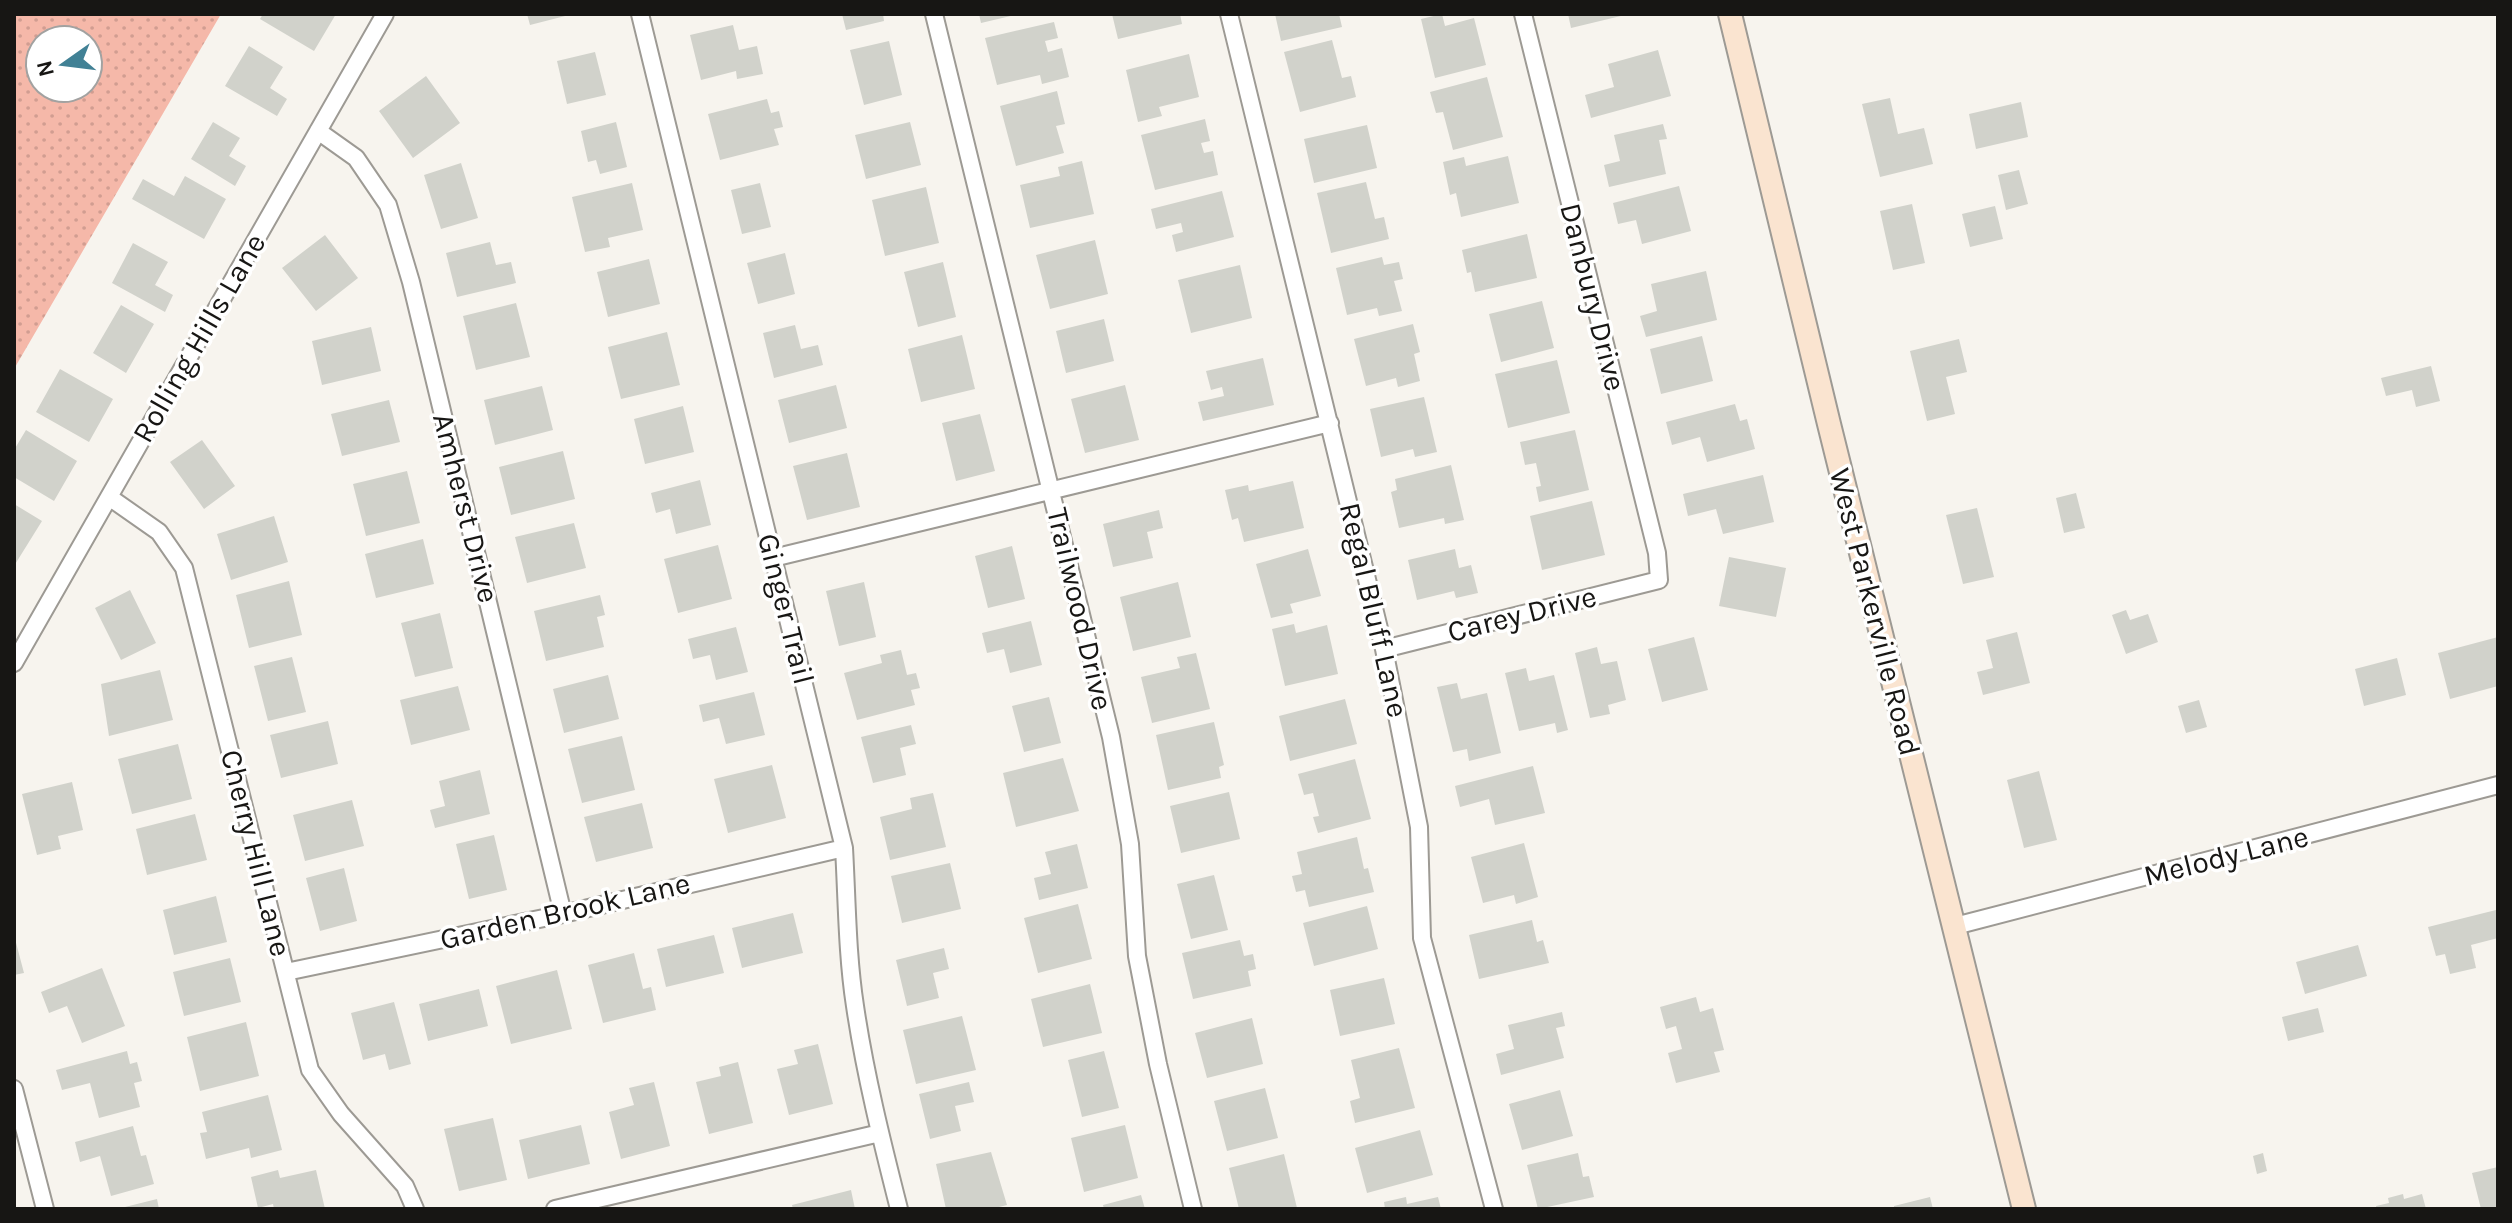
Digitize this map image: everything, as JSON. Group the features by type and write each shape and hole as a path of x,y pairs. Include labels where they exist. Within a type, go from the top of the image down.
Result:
{"main road":[{"name":"West Parkerville Road","path":"1730,14 2024,1209"}],"street":[{"name":"Rolling Hills Lane","path":"14,663 385,14"},
{"name":"Ginger Trail","path":"640,14 844,848 849,957 855,1007 899,1209"},
{"name":"Trailwood Drive","path":"934,14 1111,737 1130,844 1137,956 1158,1064 1193,1209"},
{"name":"Regal Bluff Lane","path":"1229,14 1384,649 1419,827 1422,938 1494,1209"},
{"name":"Danbury Drive","path":"1523,14 1657,553 1659,580"},
{"name":"Amherst Drive","path":"318,131 356,158 388,205 411,282 563,914"},
{"path":"773,558 1330,423"},
{"name":"Cherry Hill Lane","path":"109,497 159,532 184,568 310,1070 341,1114 405,1186 415,1209"},
{"name":"Carey Drive","path":"1384,649 1659,580"},
{"name":"Melody Lane","path":"1955,926 2498,785"},
{"name":"Garden Brook Lane","path":"286,972 563,914 844,848"},
{"path":"14,1089 45,1209"},
{"path":"555,1209 880,1133"}],"shaded area":[{"path":"14,14 221,14 14,369"}],"building":[{"path":"263,14 336,14 314,51 260,19"},
{"path":"527,14 568,14 569,15 530,25"},
{"path":"842,14 883,14 884,21 846,30"},
{"path":"979,14 1015,14 1015,15 981,23"},
{"path":"1112,14 1180,14 1182,24 1118,39"},
{"path":"1275,14 1339,14 1342,27 1281,41"},
{"path":"1442,14 1445,26 1474,18 1486,65 1435,78 1421,19"},
{"path":"1568,14 1624,14 1625,15 1571,28"},
{"path":"1054,22 1058,38 1045,41 1048,52 1062,48 1069,77 1042,84 1040,75 997,85 985,38"},
{"path":"733,25 739,50 757,46 763,74 737,79 736,71 701,80 690,35"},
{"path":"1332,40 1342,78 1351,76 1356,97 1300,112 1284,52"},
{"path":"889,41 902,95 864,105 850,50"},
{"path":"249,46 283,67 270,88 287,99 277,116 225,86"},
{"path":"1658,50 1671,96 1591,118 1585,95 1614,87 1608,64"},
{"path":"595,52 606,95 567,104 557,61"},
{"path":"1189,54 1199,97 1159,107 1162,116 1138,122 1126,70"},
{"path":"426,76 460,123 413,158 379,111"},
{"path":"1487,77 1503,137 1453,150 1443,112 1436,113 1430,92"},
{"path":"1057,91 1065,124 1056,126 1064,153 1016,166 1000,106"},
{"path":"1890,98 1898,134 1924,128 1933,164 1880,177 1862,104"},
{"path":"767,99 771,113 779,111 783,127 774,129 779,145 720,160 708,114"},
{"path":"2021,102 2028,137 1976,149 1969,114"},
{"path":"1205,119 1210,141 1201,143 1204,153 1213,151 1218,175 1155,190 1141,135"},
{"path":"213,122 240,138 229,156 246,166 235,186 191,159"},
{"path":"616,122 627,167 600,174 596,160 588,162 581,131"},
{"path":"910,122 921,165 866,179 855,135"},
{"path":"1663,124 1667,139 1659,140 1666,174 1609,187 1604,165 1620,161 1614,135"},
{"path":"1367,125 1377,168 1314,183 1304,139"},
{"path":"1508,156 1519,203 1461,217 1456,193 1450,195 1443,162 1464,157 1466,166"},
{"path":"1082,161 1094,214 1030,228 1020,185 1060,176 1058,167"},
{"path":"461,163 478,218 441,229 424,175"},
{"path":"2019,170 2028,204 2006,210 1998,175"},
{"path":"185,176 226,199 204,239 132,199 143,179 174,196"},
{"path":"1366,182 1375,219 1384,217 1389,239 1331,253 1317,193"},
{"path":"632,183 643,230 608,238 610,247 585,252 572,197"},
{"path":"760,183 771,227 742,234 731,190"},
{"path":"1679,186 1691,231 1642,244 1636,220 1618,224 1613,203"},
{"path":"926,187 939,243 885,256 872,200"},
{"path":"1222,191 1234,237 1176,252 1172,235 1183,232 1181,223 1156,229 1151,209"},
{"path":"1912,204 1925,263 1893,270 1880,211"},
{"path":"1995,206 2003,239 1970,247 1962,214"},
{"path":"1527,234 1537,278 1475,292 1462,250"},
{"path":"325,235 358,278 316,311 282,268"},
{"path":"1095,240 1108,294 1050,309 1036,255"},
{"path":"490,242 496,265 511,262 516,283 457,297 446,253"},
{"path":"133,243 168,262 155,285 173,295 165,312 112,283"},
{"path":"785,253 795,294 758,304 747,263"},
{"path":"1382,257 1384,265 1399,262 1403,279 1394,281 1402,311 1379,316 1377,308 1347,315 1336,268"},
{"path":"649,259 660,304 608,317 597,272"},
{"path":"943,262 956,317 918,327 904,272"},
{"path":"1240,265 1252,318 1191,333 1178,280"},
{"path":"1706,271 1717,320 1646,337 1640,316 1657,311 1651,284"},
{"path":"1542,301 1554,348 1501,362 1489,314"},
{"path":"516,303 530,357 476,370 463,316"},
{"path":"121,305 154,324 126,373 93,353"},
{"path":"1104,319 1114,361 1066,373 1056,331"},
{"path":"1413,324 1420,352 1414,354 1420,381 1398,387 1396,378 1366,386 1354,339"},
{"path":"795,325 801,349 818,345 823,365 774,378 763,333"},
{"path":"371,327 381,371 322,385 312,341"},
{"path":"667,332 680,385 621,399 608,347"},
{"path":"962,335 975,389 921,402 908,349"},
{"path":"1702,336 1713,381 1661,394 1650,349"},
{"path":"1959,339 1967,372 1946,377 1955,414 1927,421 1910,351"},
{"path":"1263,358 1274,405 1203,421 1198,402 1224,396 1222,387 1211,390 1206,371"},
{"path":"1557,360 1570,413 1508,428 1495,374"},
{"path":"2431,366 2440,401 2416,407 2412,390 2386,396 2381,378"},
{"path":"60,369 113,399 89,442 36,412"},
{"path":"836,385 847,428 789,443 778,400"},
{"path":"1125,385 1139,440 1085,453 1071,399"},
{"path":"542,386 553,430 495,445 484,400"},
{"path":"1424,397 1437,452 1415,457 1413,449 1381,457 1370,409"},
{"path":"389,400 400,442 342,456 331,414"},
{"path":"1735,404 1740,421 1747,419 1755,449 1707,462 1700,437 1672,445 1666,422"},
{"path":"683,406 694,452 645,464 634,419"},
{"path":"980,414 995,471 956,481 942,423"},
{"path":"26,430 77,461 54,501 14,477 14,450"},
{"path":"1575,430 1589,490 1539,502 1536,487 1541,486 1536,463 1525,465 1520,442"},
{"path":"202,440 235,486 204,509 170,462"},
{"path":"563,451 575,499 511,515 499,467"},
{"path":"847,453 860,507 807,520 793,466"},
{"path":"1451,465 1464,520 1445,524 1444,518 1399,528 1391,492 1397,490 1395,479"},
{"path":"407,471 420,523 366,536 353,484"},
{"path":"1763,475 1774,522 1723,534 1716,509 1688,516 1683,494"},
{"path":"700,480 711,525 676,534 670,509 656,513 651,493"},
{"path":"1293,481 1304,528 1244,542 1238,518 1232,520 1225,490 1248,485 1249,491"},
{"path":"2076,493 2085,528 2064,533 2056,498"},
{"path":"1592,501 1605,555 1542,570 1530,516"},
{"path":"14,504 42,521 14,566"},
{"path":"1977,508 1994,577 1963,584 1946,515"},
{"path":"1159,510 1163,528 1147,532 1153,558 1113,567 1103,524"},
{"path":"274,516 288,562 231,580 217,534"},
{"path":"574,523 586,568 527,583 515,537"},
{"path":"423,539 434,584 376,598 365,554"},
{"path":"718,545 732,599 678,613 664,559"},
{"path":"1012,546 1025,599 988,608 975,556"},
{"path":"1308,549 1321,596 1290,604 1293,613 1271,618 1256,564"},
{"path":"1455,549 1459,568 1471,565 1478,593 1456,598 1454,591 1417,600 1408,560"},
{"path":"1729,557 1786,568 1776,617 1719,606"},
{"path":"289,581 302,635 249,648 236,595"},
{"path":"864,582 876,637 839,646 826,591"},
{"path":"1178,582 1191,637 1133,651 1120,597"},
{"path":"130,590 156,643 121,660 95,608"},
{"path":"600,595 605,615 597,617 604,647 546,661 534,611"},
{"path":"2126,610 2130,620 2148,614 2158,642 2126,654 2112,615"},
{"path":"440,613 453,668 415,677 401,623"},
{"path":"1031,621 1042,665 1010,673 1004,649 987,653 982,633"},
{"path":"1294,624 1296,633 1327,625 1338,674 1285,686 1272,629"},
{"path":"736,627 748,672 716,680 710,655 693,659 688,639"},
{"path":"2017,632 2030,683 1983,695 1977,672 1993,668 1986,640"},
{"path":"1694,637 1708,690 1662,702 1648,649"},
{"path":"2498,637 2498,686 2450,699 2438,653"},
{"path":"1597,647 1601,664 1617,661 1626,700 1608,705 1610,714 1590,718 1575,653"},
{"path":"901,650 907,675 916,673 920,688 911,690 915,705 857,720 844,673 882,663 880,655"},
{"path":"1196,653 1210,709 1152,723 1141,677 1180,668 1177,657"},
{"path":"292,657 306,712 268,721 254,666"},
{"path":"2397,658 2406,695 2364,706 2355,669"},
{"path":"1526,668 1529,681 1554,675 1568,730 1557,733 1555,723 1519,731 1505,673"},
{"path":"160,670 173,720 109,736 101,684"},
{"path":"608,675 619,719 564,733 553,689"},
{"path":"1457,683 1461,699 1487,693 1501,753 1469,761 1467,749 1453,752 1437,687"},
{"path":"458,686 470,730 411,745 400,700"},
{"path":"754,692 765,735 726,744 719,718 703,722 699,705"},
{"path":"1049,697 1061,743 1024,752 1012,706"},
{"path":"1345,699 1357,744 1290,761 1279,716"},
{"path":"2199,700 2207,727 2186,733 2178,706"},
{"path":"328,721 338,764 281,778 270,735"},
{"path":"1214,722 1224,765 1219,767 1221,778 1168,790 1156,735"},
{"path":"911,725 916,744 900,748 906,775 873,783 861,737"},
{"path":"622,736 635,790 582,803 568,749"},
{"path":"178,744 192,799 132,814 118,759"},
{"path":"1063,758 1079,811 1016,827 1003,773"},
{"path":"1355,759 1371,819 1318,833 1313,817 1319,816 1313,793 1304,795 1298,774"},
{"path":"772,765 786,818 728,833 714,779"},
{"path":"1533,766 1545,813 1495,825 1489,799 1460,807 1455,786"},
{"path":"480,770 490,814 435,828 430,810 445,806 439,781"},
{"path":"2039,771 2057,840 2024,848 2007,780"},
{"path":"72,782 83,830 58,836 61,849 37,855 22,794"},
{"path":"1229,792 1240,839 1181,853 1170,806"},
{"path":"933,793 946,847 890,860 880,817 912,809 910,798"},
{"path":"352,800 364,846 305,861 293,815"},
{"path":"642,803 653,848 596,862 584,817"},
{"path":"195,814 207,860 147,875 136,829"},
{"path":"494,835 507,890 469,899 456,844"},
{"path":"1357,837 1364,869 1368,868 1374,892 1309,907 1305,890 1296,892 1292,876 1302,874 1297,852"},
{"path":"1524,843 1538,897 1516,904 1514,895 1483,903 1471,857"},
{"path":"1077,844 1088,888 1039,900 1034,878 1051,874 1045,852"},
{"path":"950,863 961,909 902,923 891,876"},
{"path":"344,868 357,921 320,931 306,878"},
{"path":"1214,875 1228,930 1191,939 1177,884"},
{"path":"216,896 227,942 174,955 163,910"},
{"path":"1078,904 1092,959 1038,973 1024,918"},
{"path":"1367,906 1378,949 1314,966 1303,923"},
{"path":"2496,910 2498,938 2471,945 2476,968 2450,974 2445,954 2436,956 2428,927"},
{"path":"793,913 803,953 742,968 732,928"},
{"path":"1532,920 1537,942 1543,940 1549,963 1479,979 1469,935"},
{"path":"14,935 24,973 14,975"},
{"path":"714,935 724,973 666,987 657,949"},
{"path":"1240,940 1244,956 1253,954 1256,969 1248,971 1251,986 1193,999 1182,953"},
{"path":"2358,945 2367,976 2305,994 2296,962"},
{"path":"944,948 949,969 933,973 939,998 907,1006 896,960"},
{"path":"634,953 643,989 651,987 656,1010 603,1023 588,965"},
{"path":"230,958 241,1002 184,1016 173,972"},
{"path":"102,968 125,1026 82,1043 67,1006 49,1013 41,992"},
{"path":"557,970 572,1029 511,1044 496,986"},
{"path":"1384,978 1395,1024 1340,1036 1330,990"},
{"path":"1090,984 1102,1033 1043,1047 1031,999"},
{"path":"479,989 488,1026 428,1041 419,1004"},
{"path":"1696,997 1700,1012 1713,1008 1724,1050 1714,1052 1720,1072 1676,1083 1668,1053 1682,1049 1676,1026 1666,1029 1660,1007"},
{"path":"394,1002 411,1064 389,1070 385,1054 363,1060 351,1013"},
{"path":"2318,1008 2324,1032 2288,1041 2282,1017"},
{"path":"1562,1012 1565,1026 1556,1028 1564,1058 1501,1075 1496,1054 1514,1049 1508,1025"},
{"path":"962,1016 976,1070 916,1084 903,1030"},
{"path":"1252,1018 1263,1064 1207,1078 1195,1033"},
{"path":"246,1022 259,1076 200,1091 187,1037"},
{"path":"818,1044 833,1104 789,1115 777,1069 798,1064 794,1050"},
{"path":"1399,1048 1415,1108 1355,1123 1350,1101 1360,1098 1351,1060"},
{"path":"127,1051 130,1064 137,1062 142,1081 134,1083 140,1107 99,1118 90,1083 62,1090 56,1070"},
{"path":"1104,1051 1119,1108 1082,1117 1068,1060"},
{"path":"738,1062 753,1123 709,1134 696,1082 721,1076 719,1067"},
{"path":"654,1082 670,1146 621,1159 609,1112 634,1105 629,1088"},
{"path":"969,1082 974,1102 955,1106 961,1131 930,1139 919,1094"},
{"path":"1265,1088 1278,1138 1227,1151 1214,1101"},
{"path":"1560,1090 1573,1136 1522,1150 1509,1104"},
{"path":"268,1095 282,1150 251,1158 249,1148 206,1159 200,1133 207,1132 202,1112"},
{"path":"493,1118 507,1180 459,1191 444,1129"},
{"path":"581,1125 590,1164 528,1179 519,1140"},
{"path":"1125,1125 1138,1178 1084,1192 1071,1138"},
{"path":"133,1126 141,1156 146,1155 154,1184 111,1196 100,1156 80,1162 75,1142"},
{"path":"1420,1130 1433,1175 1367,1193 1355,1148"},
{"path":"991,1152 1007,1205 991,1209 946,1209 936,1164"},
{"path":"1578,1153 1583,1177 1589,1176 1594,1197 1538,1209 1527,1165"},
{"path":"2263,1153 2267,1171 2257,1174 2253,1156"},
{"path":"1284,1154 1297,1208 1239,1209 1229,1168"},
{"path":"2498,1167 2498,1209 2481,1209 2472,1173"},
{"path":"278,1170 280,1178 316,1170 325,1209 274,1209 273,1204 258,1208 251,1177"},
{"path":"851,1190 855,1209 793,1209 792,1205"},
{"path":"2403,1194 2404,1199 2422,1194 2426,1209 2377,1209 2376,1206 2389,1203 2388,1198"},
{"path":"1141,1195 1145,1209 1104,1209 1103,1205"},
{"path":"1406,1197 1407,1204 1438,1197 1441,1209 1385,1209 1384,1202"},
{"path":"1930,1197 1933,1209 1894,1209 1894,1206"},
{"path":"157,1199 159,1209 121,1209 121,1208"}]}
